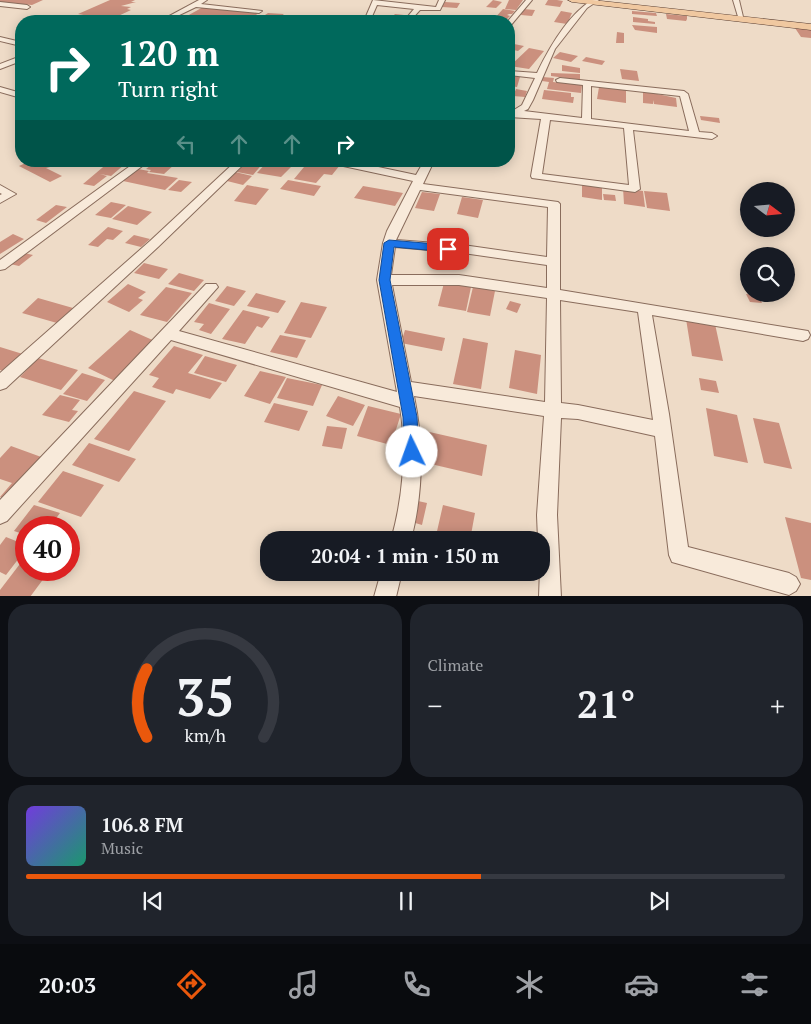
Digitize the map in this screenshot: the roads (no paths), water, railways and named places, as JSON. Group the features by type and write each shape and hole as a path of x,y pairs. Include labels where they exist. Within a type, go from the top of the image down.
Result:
{"main road":[{"path":"572,0 811,27"}],"street":[{"path":"175,15 204,0"},
{"path":"371,15 376,2 438,9 442,0"},
{"path":"515,17 529,0"},
{"path":"736,0 742,20"},
{"path":"515,112 525,107 552,49 593,1"},
{"path":"0,4 27,7"},
{"path":"196,4 259,11"},
{"path":"412,15 418,8"},
{"path":"0,39 15,43"},
{"path":"0,66 15,60"},
{"path":"515,73 539,76"},
{"path":"560,80 684,94 695,134"},
{"path":"586,121 588,83"},
{"path":"0,89 15,94"},
{"path":"515,114 712,136"},
{"path":"546,117 536,176 635,188 628,126"},
{"path":"0,266 136,167"},
{"path":"0,383 154,244 236,167"},
{"path":"358,167 418,182 554,204 553,410 547,516 550,596"},
{"path":"403,531 408,514 412,470 410,417 384,280 389,243 393,231 426,167"},
{"path":"0,188 10,194 0,200"},
{"path":"389,243 463,249 554,262"},
{"path":"384,280 459,280 803,334"},
{"path":"0,514 211,287"},
{"path":"644,308 663,430 679,555 789,584"},
{"path":"168,333 406,395 578,412 663,430"},
{"path":"385,596 389,581"}]}
